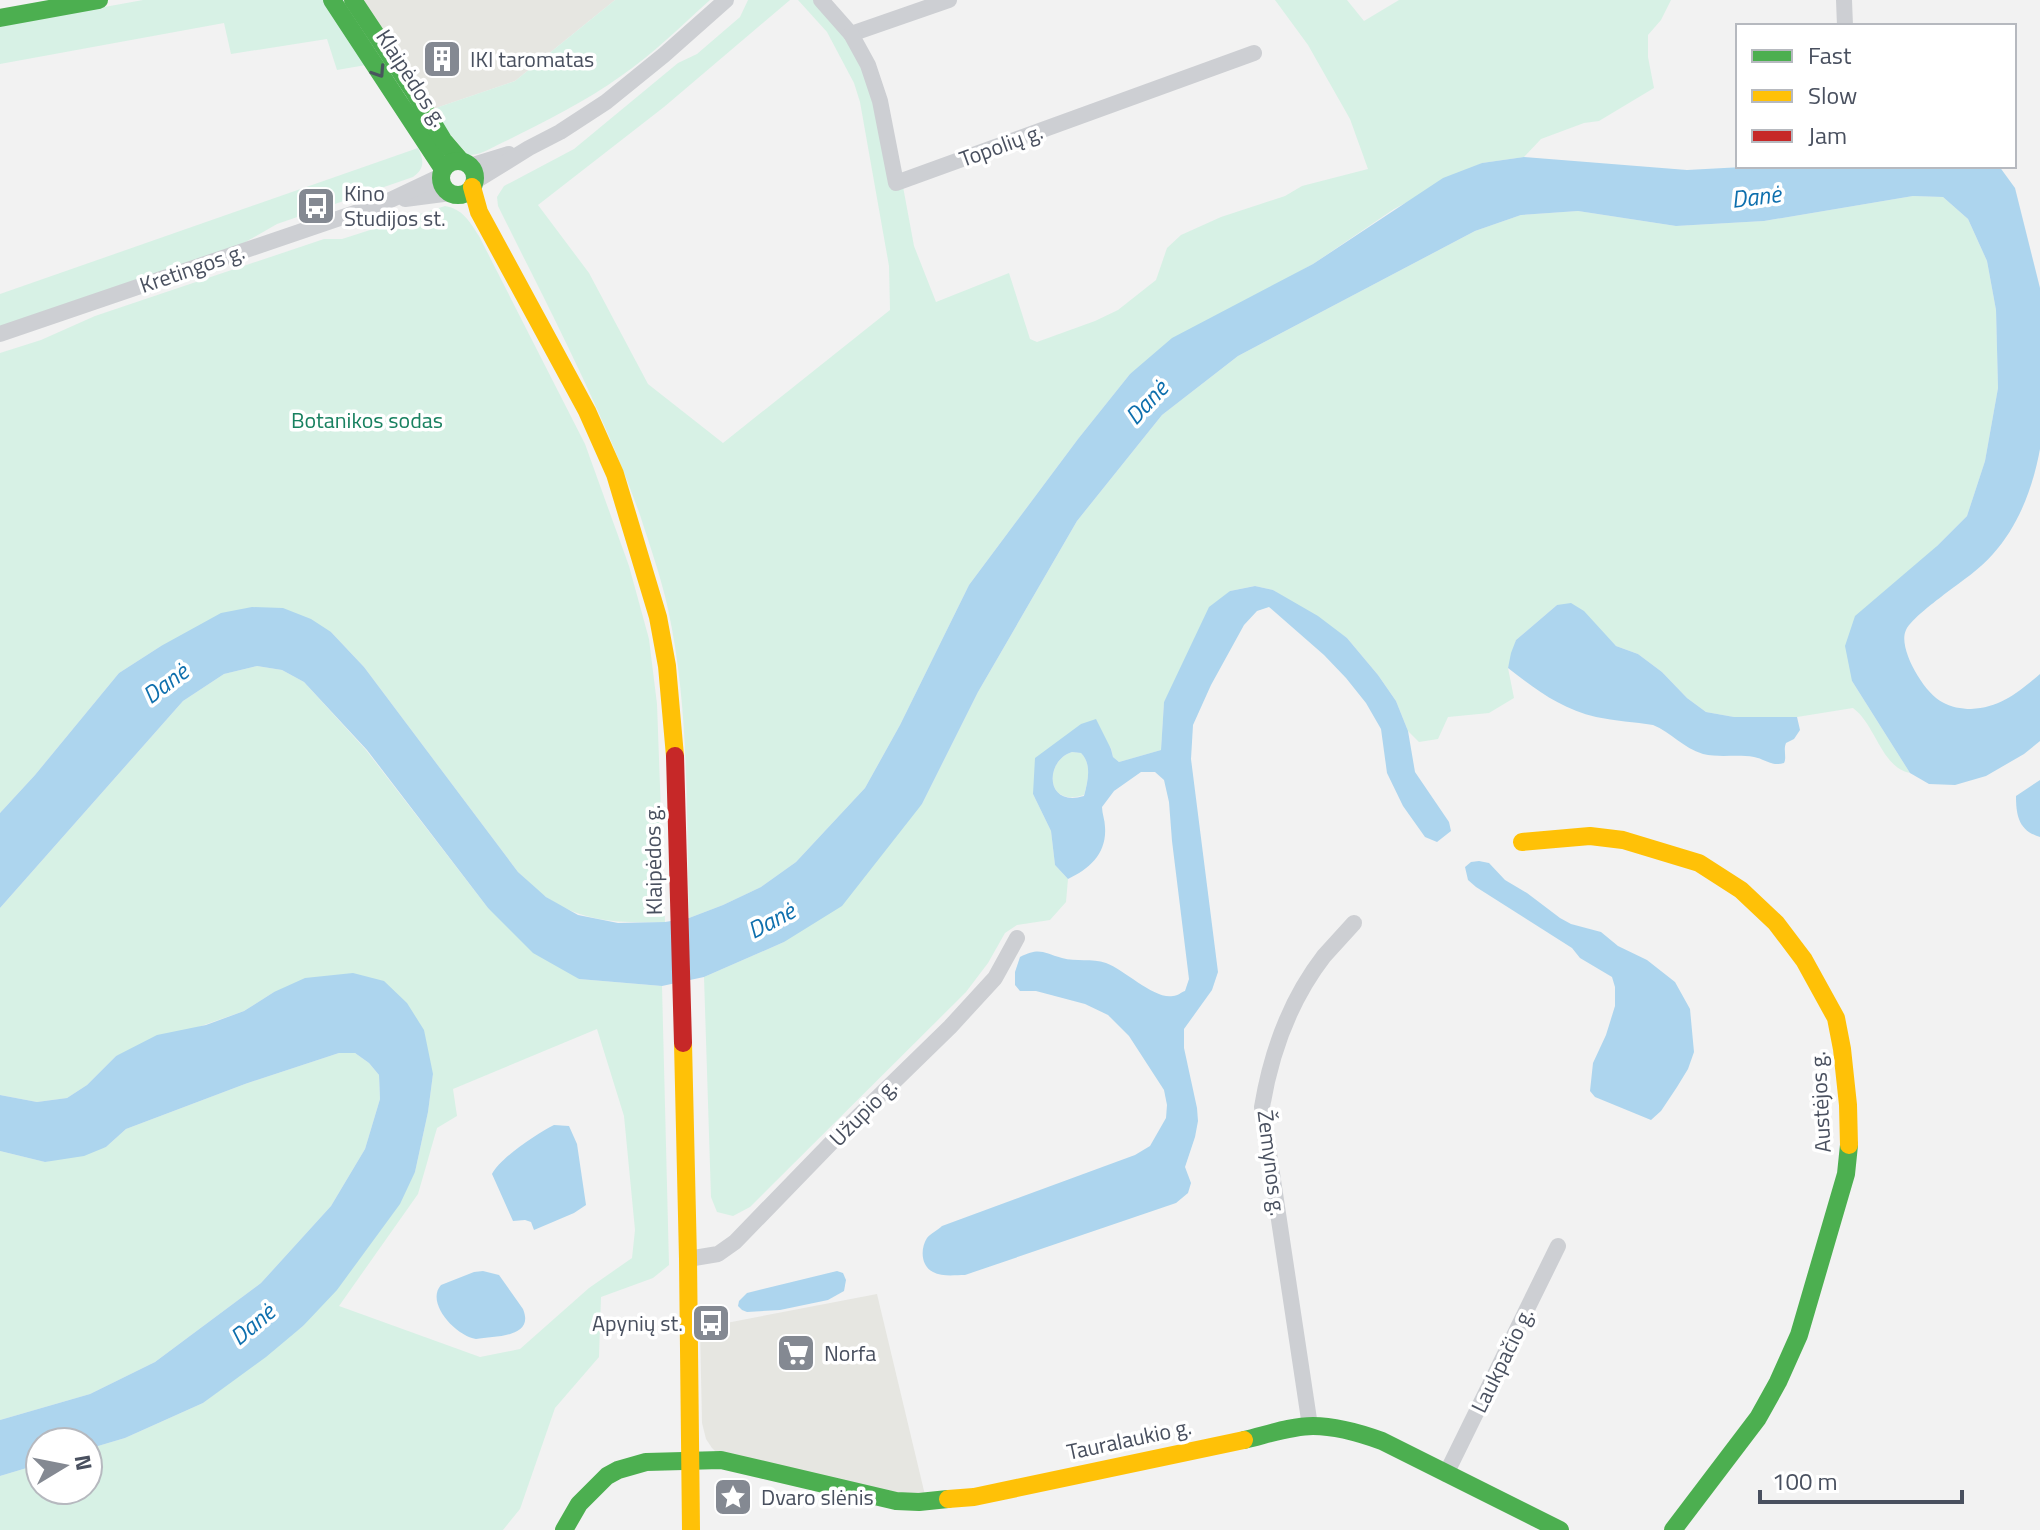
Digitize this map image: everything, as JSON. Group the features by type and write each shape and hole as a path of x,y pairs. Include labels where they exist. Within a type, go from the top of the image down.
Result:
{"street":[{"path":"0,18 99,0"},
{"name":"Klaipėdos g.","path":"332,0 429,148 428,168 419,186"},
{"path":"353,0 443,140 483,220"},
{"name":"Kretingos g.","path":"464,180 560,132 606,102 726,0"},
{"path":"821,0 851,34 949,0"},
{"path":"1844,0 1845,24"},
{"name":"Topolių g.","path":"851,34 868,65 880,101 896,183 1254,53"},
{"path":"429,148 442,173"},
{"name":"Kretingos g.","path":"0,334 384,203 464,180 529,148"},
{"path":"442,173 447,164 454,161 464,180"},
{"name":"Klaipėdos g.","path":"508,161 487,186 483,196 483,220 587,411 615,474 658,617 667,666 676,765 691,1530"},
{"name":"Kretingos g.","path":"384,203 442,173"},
{"name":"Austėjos g.","path":"1522,842 1590,836 1623,840 1699,863 1741,890 1776,923 1804,960 1836,1018 1850,1136 1846,1174 1799,1335 1758,1418 1673,1530"},
{"name":"Žemynos g.","path":"1310,1426 1262,1107 1278,1041 1295,1002 1323,958 1354,923"},
{"name":"Užupio g.","path":"688,1259 718,1254 735,1242 950,1027 995,978 1017,938"},
{"name":"Laukpačio g.","path":"1446,1474 1558,1246"},
{"name":"Tauralaukio g.","path":"564,1530 579,1504 607,1476 646,1462 721,1460 896,1501 945,1501 1310,1426 1359,1432 1382,1441 1560,1530"}],"shaded area":[{"path":"358,0 615,0 515,81 430,110"},
{"path":"877,1294 925,1495 912,1496 716,1452 712,1448 702,1423 700,1328"}],"green space":[{"path":"143,0 323,0 366,65 337,70 327,39 231,54 224,23 0,64 0,26"},
{"path":"615,0 710,0 667,40 608,85 483,152 468,155 430,110 515,81"},
{"path":"748,0 790,0 664,107 538,205 589,273 648,384 723,443 890,310 889,266 860,102 854,83 827,32 798,0 830,0 889,111 914,246 936,302 1009,273 1030,339 1037,342 1118,310 1156,280 1167,248 1181,235 1221,217 1285,196 1302,186 1368,169 1350,119 1308,45 1275,0 1347,0 1364,21 1399,0 1671,0 1661,20 1648,35 1648,57 1654,88 1599,121 1584,123 1541,139 1524,157 1482,163 1394,209 1313,264 1130,374 969,585 900,725 865,788 796,862 761,887 689,918 684,724 675,647 662,585 640,515 609,436 498,206 497,197 504,186 574,149 678,63 697,54 740,17"},
{"path":"418,148 422,164 413,177 277,224 242,244 0,327 0,294"},
{"path":"1913,196 1943,197 1968,219 1987,261 1996,310 1998,388 1985,461 1967,516 1937,546 1852,681 1910,773 1892,763 1868,724 1853,708 1797,717 1734,717 1706,712 1638,654 1616,646 1602,633 1557,605 1516,640 1508,668 1514,698 1489,713 1448,717 1438,739 1419,742 1408,731 1396,701 1378,675 1347,638 1273,590 1255,586 1230,591 1164,702 1161,750 1119,762 1113,757 1111,748 1081,724 1033,794 1051,831 1055,865 1068,879 1066,902 1050,920 1017,925 1005,933 966,992 750,1207 733,1216 717,1212 711,1197 704,977 784,942 922,804 978,692 1077,521 1162,415 1238,356 1475,231 1521,215 1578,211 1676,226 1764,221"},
{"name":"Botanikos sodas","path":"445,206 461,213 479,236 585,444 629,566 649,639 657,704 665,922 588,917 560,906 539,891 518,872 364,667 331,632 161,646 119,673 0,813 0,353 41,340 95,316 324,239 342,239"},
{"path":"257,666 282,670 304,682 366,750 488,908 579,979 662,986 669,1265 653,1278 601,1297 599,1357 555,1408 520,1509 503,1530 0,1530 0,1476 24,1469 24,1506 104,1506 104,1444 203,1403 303,1326 415,1172 433,1074 274,992 244,1011 116,1056 87,1085 67,1098 37,1102 0,1095 0,908 183,701 224,674","holes":["597,1029 624,1116 635,1230 632,1258 589,1288 520,1349 480,1357 339,1306 418,1194 437,1128 457,1116 453,1089"]},
{"path":"1072,752 1081,753 1087,762 1088,773 1084,795 1071,797 1062,795 1056,789 1053,773 1063,757"},
{"path":"339,1053 355,1053 379,1075 380,1099 365,1149 331,1206 261,1283 155,1362 90,1394 0,1420 0,1151 45,1162 106,1147 126,1129"}],"water":[{"name":"Danė","path":"1524,157 1687,170 2000,168 2015,188 2040,288 2040,449 2024,505 2002,543 1977,570 1918,616 1906,630 1904,638 1914,670 1928,690 1952,706 1971,709 1991,706 2017,693 2040,674 2040,741 1986,776 1955,785 1929,784 1910,773 1852,681 1845,646 1855,616 1967,516 1985,461 1998,388 1996,310 1987,261 1968,219 1943,197 1913,196 1764,221 1676,226 1578,211 1521,215 1475,231 1238,356 1162,415 1077,521 978,692 922,804 842,906 784,942 704,977 662,986 579,979 533,953 488,908 367,750 304,682 282,670 257,666 224,674 183,701 0,908 0,813 119,673 221,613 252,607 283,608 311,619 331,632 364,667 518,872 546,897 578,915 618,923 665,922 689,918 761,887 796,862 865,788 900,725 969,585 1130,374 1172,338 1313,264 1443,178 1482,163"},
{"path":"1255,586 1273,590 1318,616 1347,638 1396,701 1408,731 1415,772 1449,822 1451,831 1437,842 1425,837 1403,806 1387,773 1381,729 1366,703 1324,655 1269,607 1257,611 1244,625 1193,725 1191,759 1218,972 1212,990 1184,1029 1184,1048 1198,1121 1185,1167 1191,1183 1188,1193 1176,1203 965,1275 937,1274 926,1266 923,1252 927,1238 942,1226 1135,1155 1150,1146 1166,1118 1164,1090 1129,1036 1108,1015 1085,1004 1036,991 1020,991 1015,985 1020,957 1037,952 1106,963 1158,994 1175,996 1185,991 1189,979 1164,780 1155,772 1141,772 1114,791 1102,807 1105,836 1100,852 1090,865 1068,879 1055,865 1051,831 1033,794 1035,758 1081,724 1096,719 1113,757 1119,762 1161,750 1164,702 1209,607 1230,591","holes":["1072,752 1081,753 1088,767 1088,779 1084,796 1071,798 1056,790 1053,773 1063,757"]},
{"path":"1571,603 1584,611 1616,646 1638,654 1706,712 1734,717 1797,717 1800,730 1794,739 1786,743 1784,763 1748,756 1703,754 1653,725 1583,714 1549,698 1508,668 1516,640 1557,605"},
{"path":"2040,780 2040,837 2027,831 2020,822 2016,796"},
{"path":"1479,861 1489,863 1505,880 1560,918 1601,932 1618,946 1647,960 1675,982 1690,1009 1694,1052 1677,1087 1651,1120 1595,1097 1590,1091 1593,1063 1615,1006 1612,977 1476,887 1468,880 1465,867"},
{"name":"Danė","path":"353,973 384,981 407,1003 424,1030 433,1074 428,1112 415,1172 400,1204 337,1290 303,1326 203,1403 104,1444 104,1426 24,1426 24,1469 0,1476 0,1420 90,1394 155,1362 261,1283 331,1206 365,1149 380,1099 379,1075 369,1063 355,1053 339,1053 126,1129 106,1147 84,1156 45,1162 0,1151 0,1095 37,1102 67,1098 87,1085 116,1056 157,1035 206,1025 244,1011 274,992 305,978"},
{"path":"554,1125 569,1126 577,1144 586,1205 534,1230 531,1222 513,1221 492,1174 511,1154"},
{"path":"483,1271 499,1275 523,1309 523,1326 511,1334 476,1339 468,1337 445,1318 440,1309 437,1292 441,1285"},
{"path":"837,1271 843,1273 846,1280 844,1291 828,1300 780,1310 747,1312 738,1306 747,1293"}],"traffic: fast":[{"path":"0,18 99,0"},
{"path":"332,0 443,169"},
{"path":"353,0 443,140 461,161"},
{"path":"458,161 470,166 475,178 470,190 458,195 446,190 441,178 446,166 458,161"},
{"path":"1673,1530 1758,1418 1778,1382 1799,1335 1846,1174 1849,1145"},
{"path":"1244,1440 1305,1426 1357,1433 1382,1441 1560,1530"},
{"path":"564,1530 579,1504 607,1476 646,1462 721,1460 896,1501 948,1499"}],"traffic: slow":[{"path":"472,187 479,212 587,411 615,474 658,617 667,666 675,756"},
{"path":"1522,842 1590,836 1623,840 1699,863 1741,890 1776,923 1804,960 1836,1018 1848,1105 1849,1145"},
{"path":"683,1043 691,1530"},
{"path":"948,1499 974,1497 1244,1440"}],"traffic: jam":[{"path":"675,756 683,1043"}],"place":[{"name":"IKI taromatas","path":"442,59"},
{"name":"Kino Studijos st.","path":"316,206"},
{"name":"Apynių st.","path":"711,1323"},
{"name":"Norfa","path":"796,1353"},
{"name":"Dvaro slėnis","path":"733,1497"}]}
